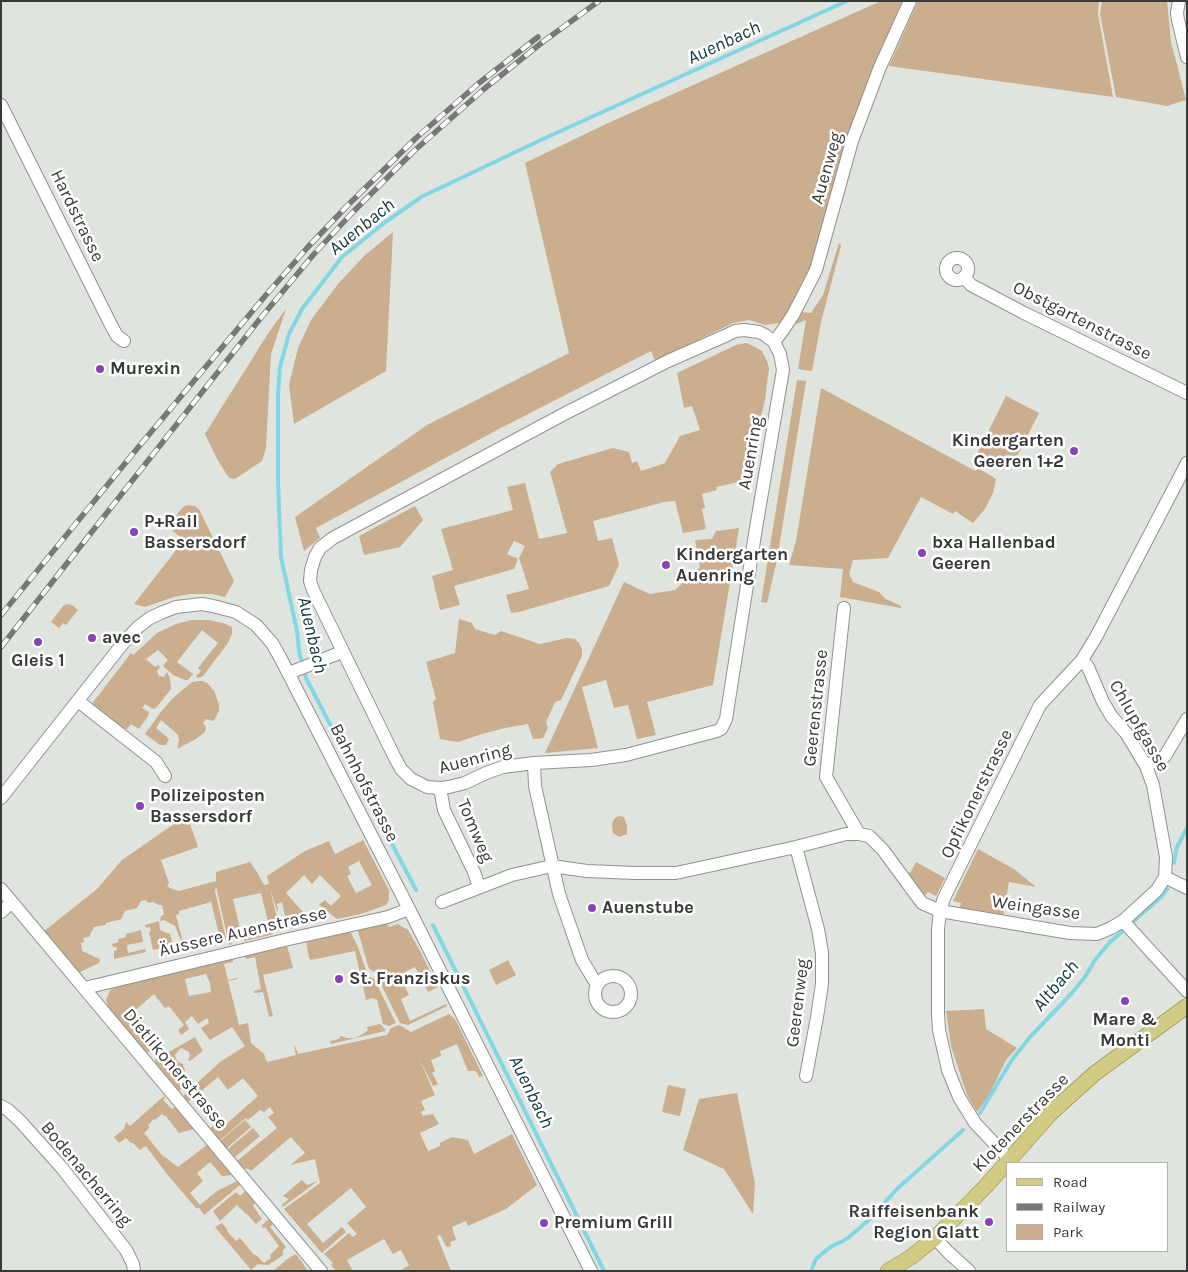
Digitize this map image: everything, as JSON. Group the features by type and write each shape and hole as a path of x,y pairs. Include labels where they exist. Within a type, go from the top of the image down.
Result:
{"main road":[{"name":"Klotenerstrasse","path":"1009,1160 1052,1112 1094,1074 1187,1006"},
{"name":"Klotenerstrasse","path":"888,1271 936,1238 1006,1163"}],"street":[{"name":"Auenweg","path":"774,342 793,315 816,270 852,141 880,67 910,1"},
{"path":"1179,1 1177,13 1187,57"},
{"name":"Hardstrasse","path":"1,105 112,327 117,336 124,341"},
{"name":"Obstgartenstrasse","path":"964,277 971,285 1024,313 1187,393"},
{"name":"Auenring","path":"753,330 765,334 774,342 780,354 783,370 726,719 721,729 626,755 591,760 534,763 503,767 457,785 440,788 427,786 411,779 401,768 394,756 313,590 310,581 311,570 320,548 328,541 564,414 727,334 735,331 753,330"},
{"name":"Opfikonerstrasse","path":"1009,1160 974,1123 954,1087 948,1070 939,1030 938,1014 938,929 940,911 944,898 1040,705 1082,660 1186,468"},
{"name":"Bahnhofstrasse","path":"1,798 124,642 138,627 150,618 176,607 202,604 236,612 261,630 299,669 409,909 590,1271"},
{"name":"Geerenstrasse","path":"844,608 826,777 859,834 869,836 883,850 922,903 940,911"},
{"path":"299,669 342,652"},
{"name":"Chlupfgasse","path":"1082,660 1088,666 1103,702 1112,717 1126,734 1146,766 1153,785 1166,857 1164,877"},
{"path":"78,701 156,762 165,776"},
{"path":"1146,766 1165,756 1187,719"},
{"path":"534,763 535,786 559,894 582,960 597,985"},
{"name":"Tomweg","path":"440,788 444,810 474,872 479,887"},
{"path":"442,902 512,875 552,866 625,873 676,873 846,834 859,834"},
{"name":"Geerenweg","path":"796,847 818,929 822,953 822,984 818,1017 806,1076"},
{"path":"1164,877 1187,888"},
{"name":"Weingasse","path":"940,911 1070,933 1097,934 1111,928 1127,925 1157,890 1164,877"},
{"name":"Dietlikonerstrasse","path":"1,889 321,1271"},
{"path":"1,912 12,902"},
{"name":"Äussere Auenstrasse","path":"85,988 388,917 409,909"},
{"path":"1127,925 1187,990"},
{"name":"Bodenacherring","path":"1,1106 20,1121 62,1168 126,1250 133,1264 134,1271"},
{"path":"936,1238 969,1271"}],"green space":[{"path":"881,1 905,1 811,271 801,292 781,323 765,325 749,320 733,323 655,361 651,351 497,430 316,528 320,538 304,551 295,517 427,425 569,353 525,163 606,124"},
{"path":"918,1 1099,1 1098,14 1113,97 889,66"},
{"path":"1102,1 1167,1 1171,42 1186,100 1167,106 1116,97 1100,14"},
{"path":"393,232 386,371 294,424 289,385 298,348 311,320 338,284 364,256"},
{"path":"839,243 841,246 821,322 812,371 798,369 806,320 796,324 796,317 800,312 811,313 823,295"},
{"path":"286,309 271,354 266,448 262,461 235,479 229,478 205,434 269,332"},
{"path":"746,343 762,351 767,361 769,368 765,400 761,416 757,417 747,480 716,487 717,490 702,494 705,508 702,509 706,529 683,533 675,501 664,502 593,521 598,541 612,538 619,565 609,586 511,613 506,595 529,589 519,558 525,546 514,541 507,554 518,559 514,569 454,586 460,605 440,610 432,576 453,570 441,529 513,510 507,487 525,483 539,539 567,533 550,472 558,464 613,448 629,452 632,463 637,461 641,471 665,463 680,436 700,430 692,406 684,408 677,373 736,345"},
{"path":"797,380 806,381 777,560 767,603 761,602"},
{"path":"821,388 970,468 976,471 978,468 996,479 993,493 985,509 973,523 955,511 953,514 921,497 888,558 853,560 849,574 853,582 879,592 886,599 901,606 901,608 840,597 843,569 789,565 796,541"},
{"path":"1006,396 1039,413 1011,468 978,452"},
{"path":"187,505 195,506 199,509 234,581 225,597 212,594 190,594 174,597 145,607 134,604 184,540 173,531 170,523 183,507"},
{"path":"415,506 423,520 400,547 364,555 359,536"},
{"path":"739,528 713,685 647,702 656,735 637,739 628,705 614,708 606,680 582,687 598,748 545,753 624,582 650,594 675,590 700,567 695,540 712,539 716,531"},
{"path":"67,604 72,605 78,610 66,625 63,623 59,628 51,622 63,606"},
{"path":"459,619 472,623 475,629 495,635 501,631 540,644 567,638 575,639 579,643 582,649 582,656 561,700 555,702 546,722 548,728 543,738 533,739 528,724 505,728 458,742 440,739 433,702 436,699 426,662 455,653"},
{"path":"192,620 208,620 232,627 232,634 228,643 203,676 198,678 196,676 201,671 198,668 218,643 202,630 177,662 193,674 188,680 173,675 163,666 168,660 158,650 146,659 155,667 158,665 160,667 157,671 159,676 164,677 167,672 170,678 171,689 156,708 152,709 145,704 142,708 149,712 139,729 131,724 127,729 124,729 91,705 131,653 133,655 157,633 176,624"},
{"path":"192,682 206,682 214,690 219,705 215,719 212,721 206,719 203,723 206,727 205,732 177,749 178,735 161,720 156,728 169,739 166,745 160,745 145,734 173,698"},
{"path":"187,815 198,847 161,860 169,883 167,886 179,891 216,881 216,872 250,862 264,885 269,884 267,876 305,851 329,841 335,854 363,840 389,890 389,900 386,905 361,914 337,919 319,905 325,900 331,906 341,896 320,875 312,884 304,875 286,893 310,920 293,925 291,921 286,920 282,902 277,904 277,911 270,888 278,922 280,922 282,929 270,935 244,941 243,932 269,926 261,893 233,899 241,933 231,935 232,944 229,945 216,886 215,891 226,939 208,944 207,938 219,934 211,902 179,911 179,914 176,915 185,950 175,926 164,920 160,921 161,916 164,915 162,905 153,902 148,903 146,900 141,901 137,908 125,911 122,919 94,927 89,937 83,938 84,942 81,943 82,951 100,959 99,963 78,973 43,932 97,889 122,860","holes":["359,861 372,885 356,893 347,876 351,874 348,867"]},
{"path":"618,816 624,817 627,826 627,834 619,837 613,833 612,824"},
{"path":"978,849 1014,869 1036,887 1009,882 1003,917 959,910 961,903 953,901"},
{"path":"916,862 945,878 936,896 928,892 926,895 912,882 908,875"},
{"path":"159,921 160,930 170,934 175,954 173,955 171,946 153,950 149,932 151,931 150,927 146,928 145,925"},
{"path":"386,922 389,927 398,924 408,930 438,987 428,992 415,967 399,975 409,995 401,999 410,1021 446,1004 447,1006 408,1025 400,1023 375,972 369,969 357,928"},
{"path":"141,930 143,942 127,945 128,953 145,949 146,952 114,959 114,951 117,950 112,944 119,942 118,939 126,937 126,934"},
{"path":"350,931 368,976 374,979 396,1023 389,1026 383,1024 377,1000 373,998 366,1000 355,951 311,960 309,958 306,941"},
{"path":"287,946 293,968 263,975 273,1016 269,1017 263,992 254,993 254,991 261,989 255,957 246,959 245,956"},
{"path":"233,959 233,962 224,964 228,980 238,979 228,981 239,1025 248,1023 251,1043 264,1054 267,1062 296,1055 294,1046 298,1054 387,1035 391,1028 399,1025 411,1032 449,1014 455,1019 483,1076 479,1077 476,1071 468,1071 457,1044 440,1051 441,1056 431,1060 435,1071 432,1073 438,1084 433,1086 419,1058 435,1095 421,1101 425,1110 421,1112 423,1116 433,1114 439,1124 420,1133 428,1151 440,1146 440,1143 452,1137 468,1140 474,1154 512,1134 537,1185 506,1209 468,1226 466,1221 452,1227 456,1240 450,1242 451,1246 447,1247 440,1235 437,1236 451,1271 400,1271 409,1265 401,1250 393,1254 384,1239 347,1260 353,1271 336,1271 331,1265 333,1263 324,1254 349,1233 353,1237 357,1234 347,1223 366,1207 351,1188 307,1224 323,1243 342,1227 346,1232 322,1253 284,1209 320,1183 315,1159 290,1165 305,1153 291,1137 252,1170 243,1168 237,1161 277,1128 268,1117 274,1113 270,1107 264,1112 260,1110 248,1120 246,1118 220,1140 210,1128 219,1121 224,1126 258,1096 243,1078 228,1090 218,1077 188,1102 183,1096 220,1062 245,1046 232,1027 210,1040 201,1028 209,1023 207,1018 198,1024 192,1016 185,1022 189,1029 181,1035 178,1030 184,1025 169,1006 165,1008 154,994 132,1013 161,1047 146,1053 108,1006 106,1000 110,990 117,986","holes":["206,974 211,992 189,996 185,979"]},
{"path":"508,960 516,975 496,985 489,970"},
{"path":"984,1009 986,1029 1017,1048 1006,1060 989,1095 977,1112 967,1095 951,1046 946,1011"},
{"path":"380,1024 385,1031 331,1044 330,1041 339,1039 340,1036 355,1038 368,1030 367,1027"},
{"path":"195,1037 203,1051 190,1061 188,1060 190,1057 189,1052 181,1048 175,1055 178,1062 183,1064 185,1070 182,1076 186,1080 190,1078 193,1080 179,1091 155,1060"},
{"path":"668,1085 686,1089 680,1116 662,1112"},
{"path":"737,1093 755,1184 753,1214 724,1169 683,1150 699,1099"},
{"path":"164,1096 163,1100 172,1109 175,1107 194,1129 179,1133 165,1115 162,1114 154,1119 144,1133 162,1155 178,1167 207,1145 232,1175 222,1176 210,1162 197,1173 203,1181 190,1193 200,1205 217,1191 237,1181 240,1185 204,1215 166,1173 146,1146 140,1150 126,1138 119,1143 114,1137 124,1129 126,1122 130,1126"},
{"path":"245,1120 251,1127 227,1148 220,1141"},
{"path":"253,1128 260,1136 235,1157 228,1149"},
{"path":"302,1180 307,1185 318,1181 283,1207 282,1205 289,1199 283,1196"},
{"path":"245,1191 255,1203 253,1206 262,1219 256,1224 237,1205 220,1221 213,1211 236,1192 240,1196"},
{"path":"269,1219 273,1224 270,1227 286,1247 283,1250 283,1255 268,1265 258,1264 252,1271 215,1227 222,1223 236,1241 240,1238 254,1255 264,1263 271,1258 270,1255 279,1246 265,1227 263,1228 262,1225"},
{"path":"296,1254 308,1271 273,1271 290,1257"}],"waterway":[{"name":"Auenbach","path":"416,890 306,678 299,651 297,631 281,557 278,481 280,367 289,334 302,309 342,257 384,223 421,197 543,139 847,1"},
{"name":"Altbach","path":"1174,863 1177,847 1187,828"},
{"name":"Altbach","path":"980,1113 1011,1061 1030,1037 1071,994 1109,943 1161,897 1167,889"},
{"name":"Auenbach","path":"433,925 604,1271"},
{"name":"Altbach","path":"811,1271 816,1259 829,1248 848,1238 870,1219 898,1188 963,1130"}],"railway":[{"path":"1,647 259,320 314,254 414,151 484,89 544,41 599,1"},
{"path":"1,615 136,450 307,248 416,138 479,83 538,37"}],"place":[{"name":"Murexin","path":"100,369"},
{"name":"Kindergarten Geeren 1+2","path":"1074,451"},
{"name":"P+Rail Bassersdorf","path":"134,532"},
{"name":"bxa Hallenbad Geeren","path":"922,553"},
{"name":"Kindergarten Auenring","path":"666,565"},
{"name":"avec","path":"92,638"},
{"name":"Gleis 1","path":"38,642"},
{"name":"Polizeiposten Bassersdorf","path":"140,806"},
{"name":"Auenstube","path":"592,908"},
{"name":"St. Franziskus","path":"339,979"},
{"name":"Mare & Monti","path":"1125,1001"},
{"name":"Raiffeisenbank Region Glatt","path":"989,1222"},
{"name":"Premium Grill","path":"544,1223"}]}
